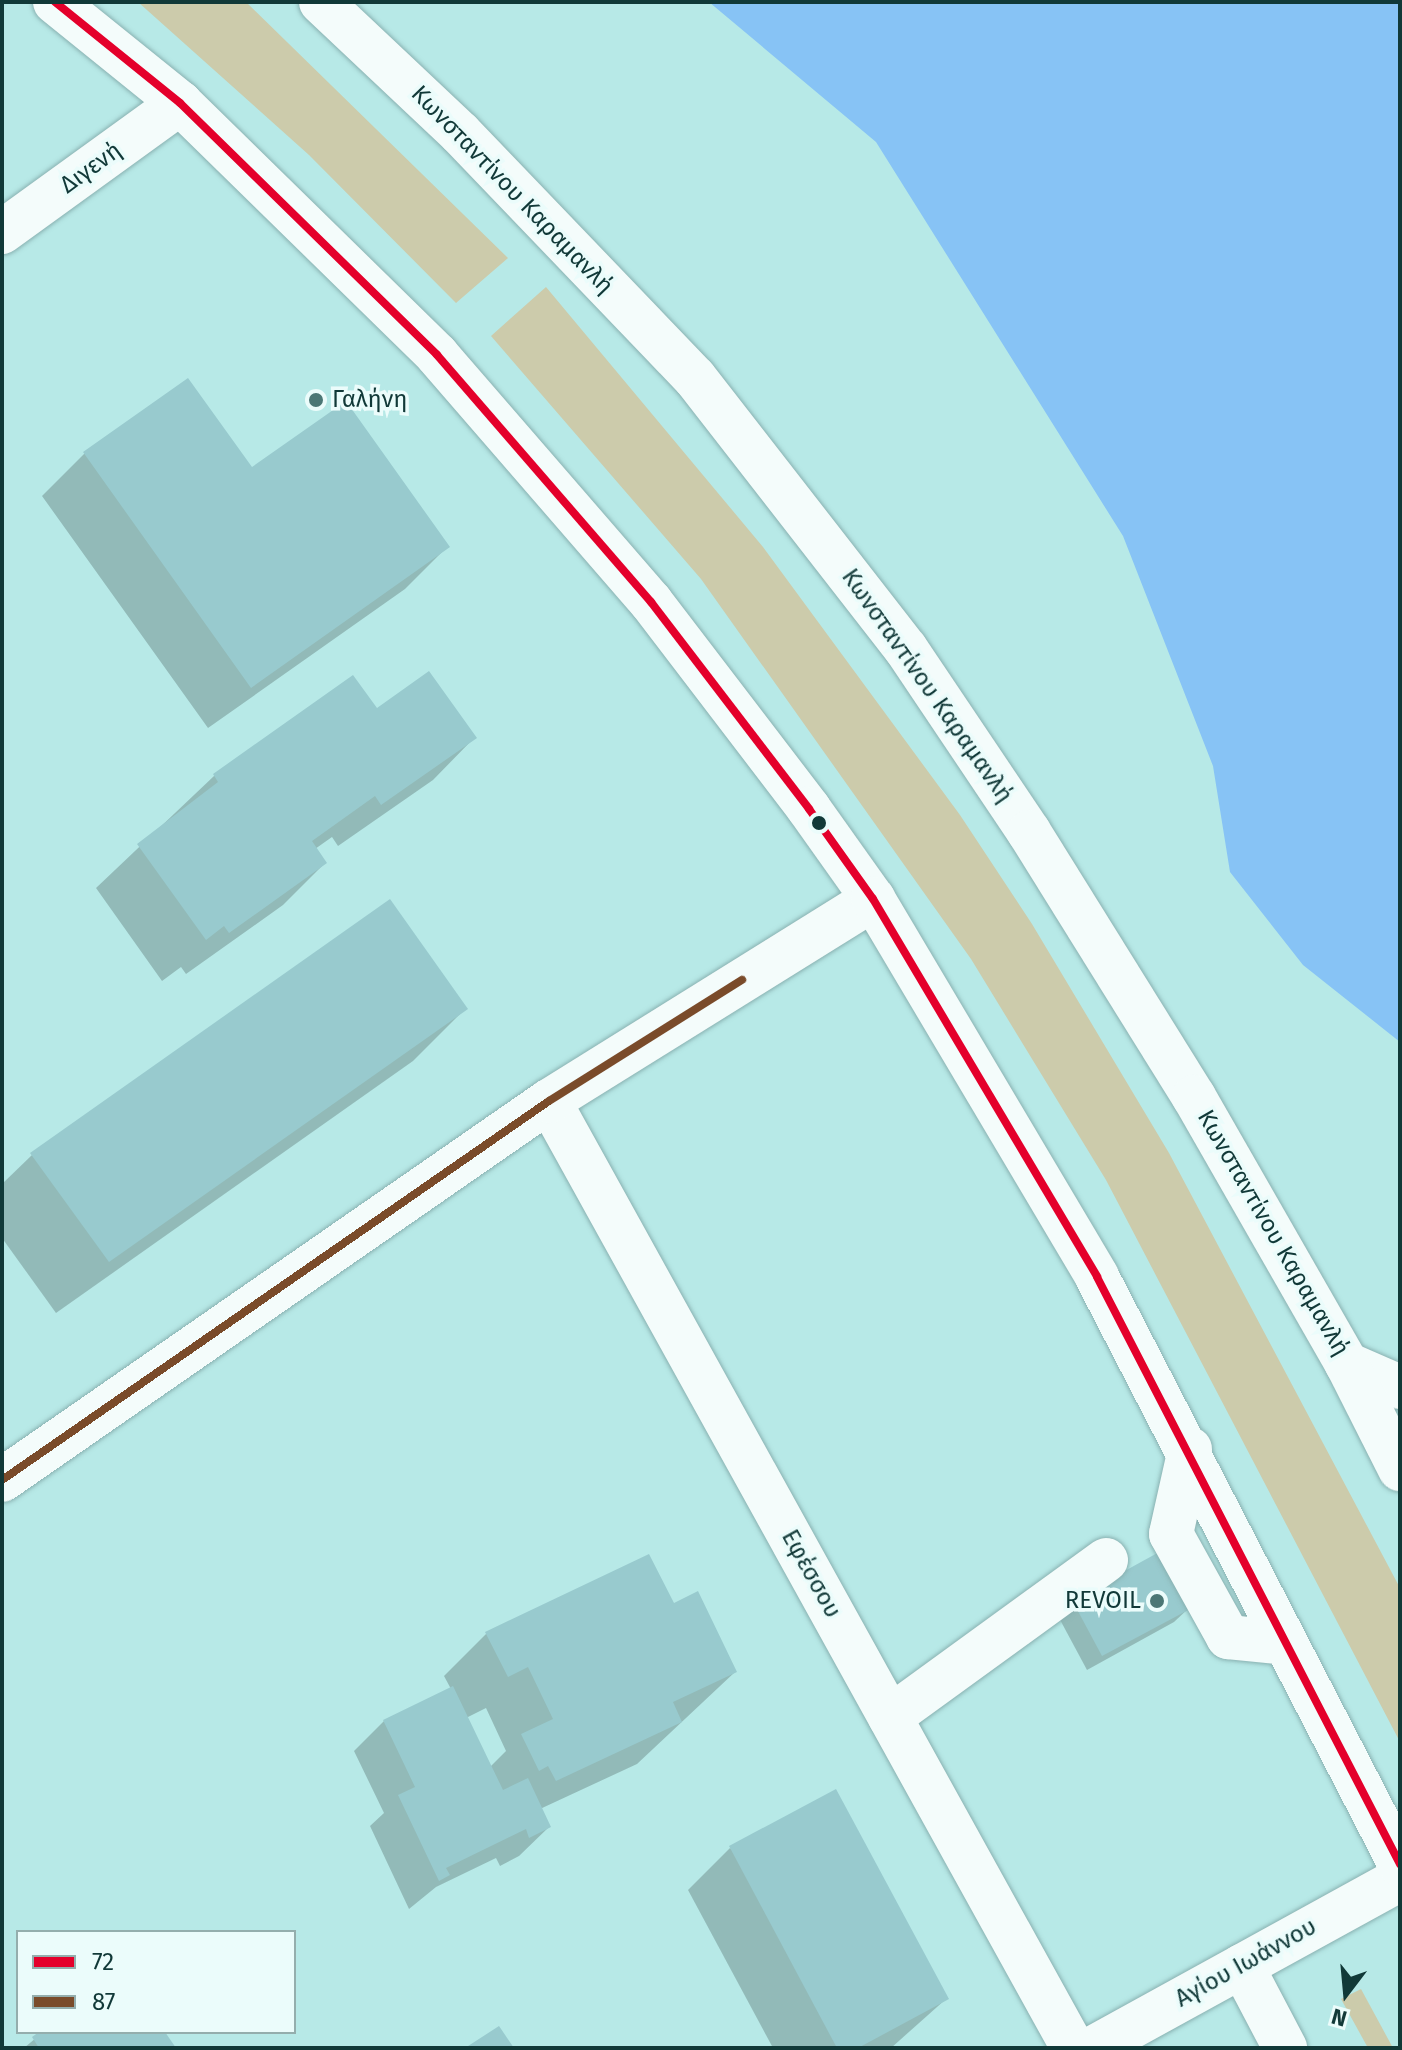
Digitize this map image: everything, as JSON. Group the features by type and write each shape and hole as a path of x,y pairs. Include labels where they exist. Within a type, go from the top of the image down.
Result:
{"main road":[{"path":"55,2 180,103 437,355 651,602 873,899 1097,1277 1190,1449 1400,1864"},
{"name":"Κωνσταντίνου Καραμανλή","path":"321,2 460,133 695,378 906,649 1029,832 1194,1097 1347,1364 1400,1469"},
{"name":"Διγενή","path":"2,232 180,103"},
{"path":"2,1480 549,1101 873,899"},
{"name":"Εφέσσου","path":"549,1101 1073,2048"},
{"path":"1347,1364 1400,1387"},
{"path":"890,1717 1106,1560"},
{"name":"Αγίου Ιωάννου","path":"1093,2048 1400,1879"},
{"path":"1242,1966 1285,2048"}],"green space":[{"path":"138,2 246,2 508,258 456,303 309,155"},
{"path":"546,287 763,547 960,815 1032,924 1169,1153 1400,1588 1400,1742 1106,1180 971,959 701,579 491,336"},
{"path":"1361,1989 1393,2048 1368,2048 1341,1999"}],"water":[{"path":"709,2 1400,2 1400,1042 1303,965 1230,872 1213,766 1123,536 876,142"}],"building":[{"path":"188,378 252,467 346,401 450,547 251,688 83,452"},
{"path":"429,671 477,738 381,805 375,796 312,841 327,863 229,933 224,926 206,940 137,844 218,782 213,774 353,675 377,708"},
{"path":"390,899 468,1009 109,1262 30,1153"},
{"path":"1161,1551 1192,1608 1102,1656 1072,1600"},
{"path":"649,1554 674,1603 698,1591 737,1672 673,1702 682,1722 556,1781 548,1766 539,1771 521,1734 553,1719 528,1667 508,1677 485,1632"},
{"path":"453,1686 503,1790 528,1778 551,1827 529,1838 526,1829 446,1868 450,1875 439,1881 398,1795 415,1787 383,1720"},
{"path":"836,1789 949,1999 858,2048 837,2048 729,1846"},
{"path":"499,2026 514,2048 465,2048"},
{"path":"36,2034 166,2034 176,2048 39,2048 32,2037"}],"transit line":[{"name":"72","path":"55,2 180,103 437,355 651,602 809,809 873,899 1097,1277 1400,1864"},
{"name":"87","path":"2,1480 549,1101 742,980"}],"place":[{"name":"Γαλήνη","path":"316,400"},
{"name":"REVOIL","path":"1157,1601"}]}
